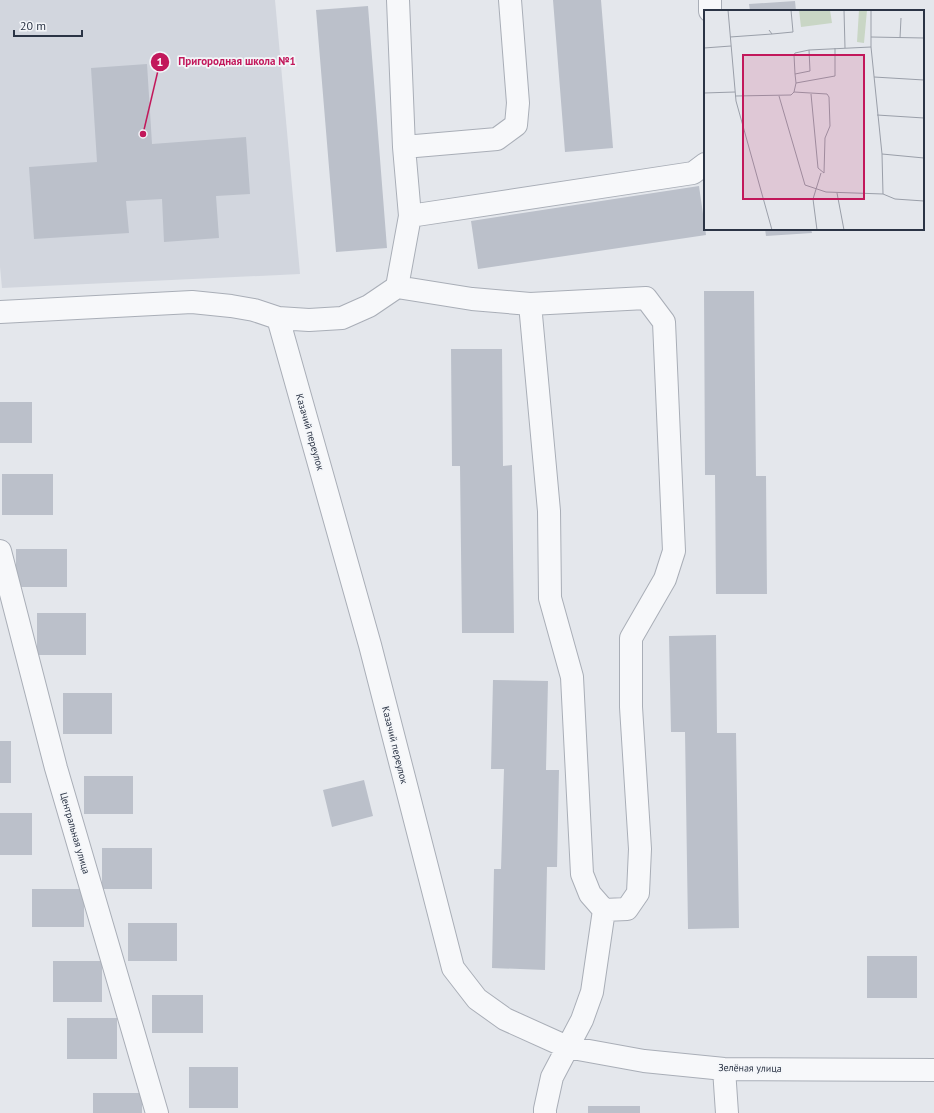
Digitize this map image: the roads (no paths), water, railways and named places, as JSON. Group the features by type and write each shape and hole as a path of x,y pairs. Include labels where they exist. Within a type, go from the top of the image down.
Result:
{"street":[{"path":"397,287 410,216 404,147 398,0"},
{"path":"404,147 497,138 516,125 518,103 510,0"},
{"path":"410,216 693,173 704,165"},
{"path":"0,312 192,302 254,310 278,318 309,320 342,318 369,306 397,287 472,299 530,304 646,298 664,322 674,551 665,579 631,638 631,707 640,849 638,893 627,909 604,910"},
{"path":"530,304 549,511 550,598 572,677 582,874 590,894 604,910 592,992 582,1020 552,1077 545,1113"},
{"name":"Казачий переулок","path":"278,318 370,645 453,968 477,999 505,1020 567,1047"},
{"name":"Центральная улица","path":"0,551 56,768 157,1113"},
{"name":"Зелёная улица","path":"567,1047 644,1061 724,1069 934,1070"},
{"path":"724,1069 727,1113"}],"place":[{"name":"Пригородная школа №1","path":"143,134"}]}
